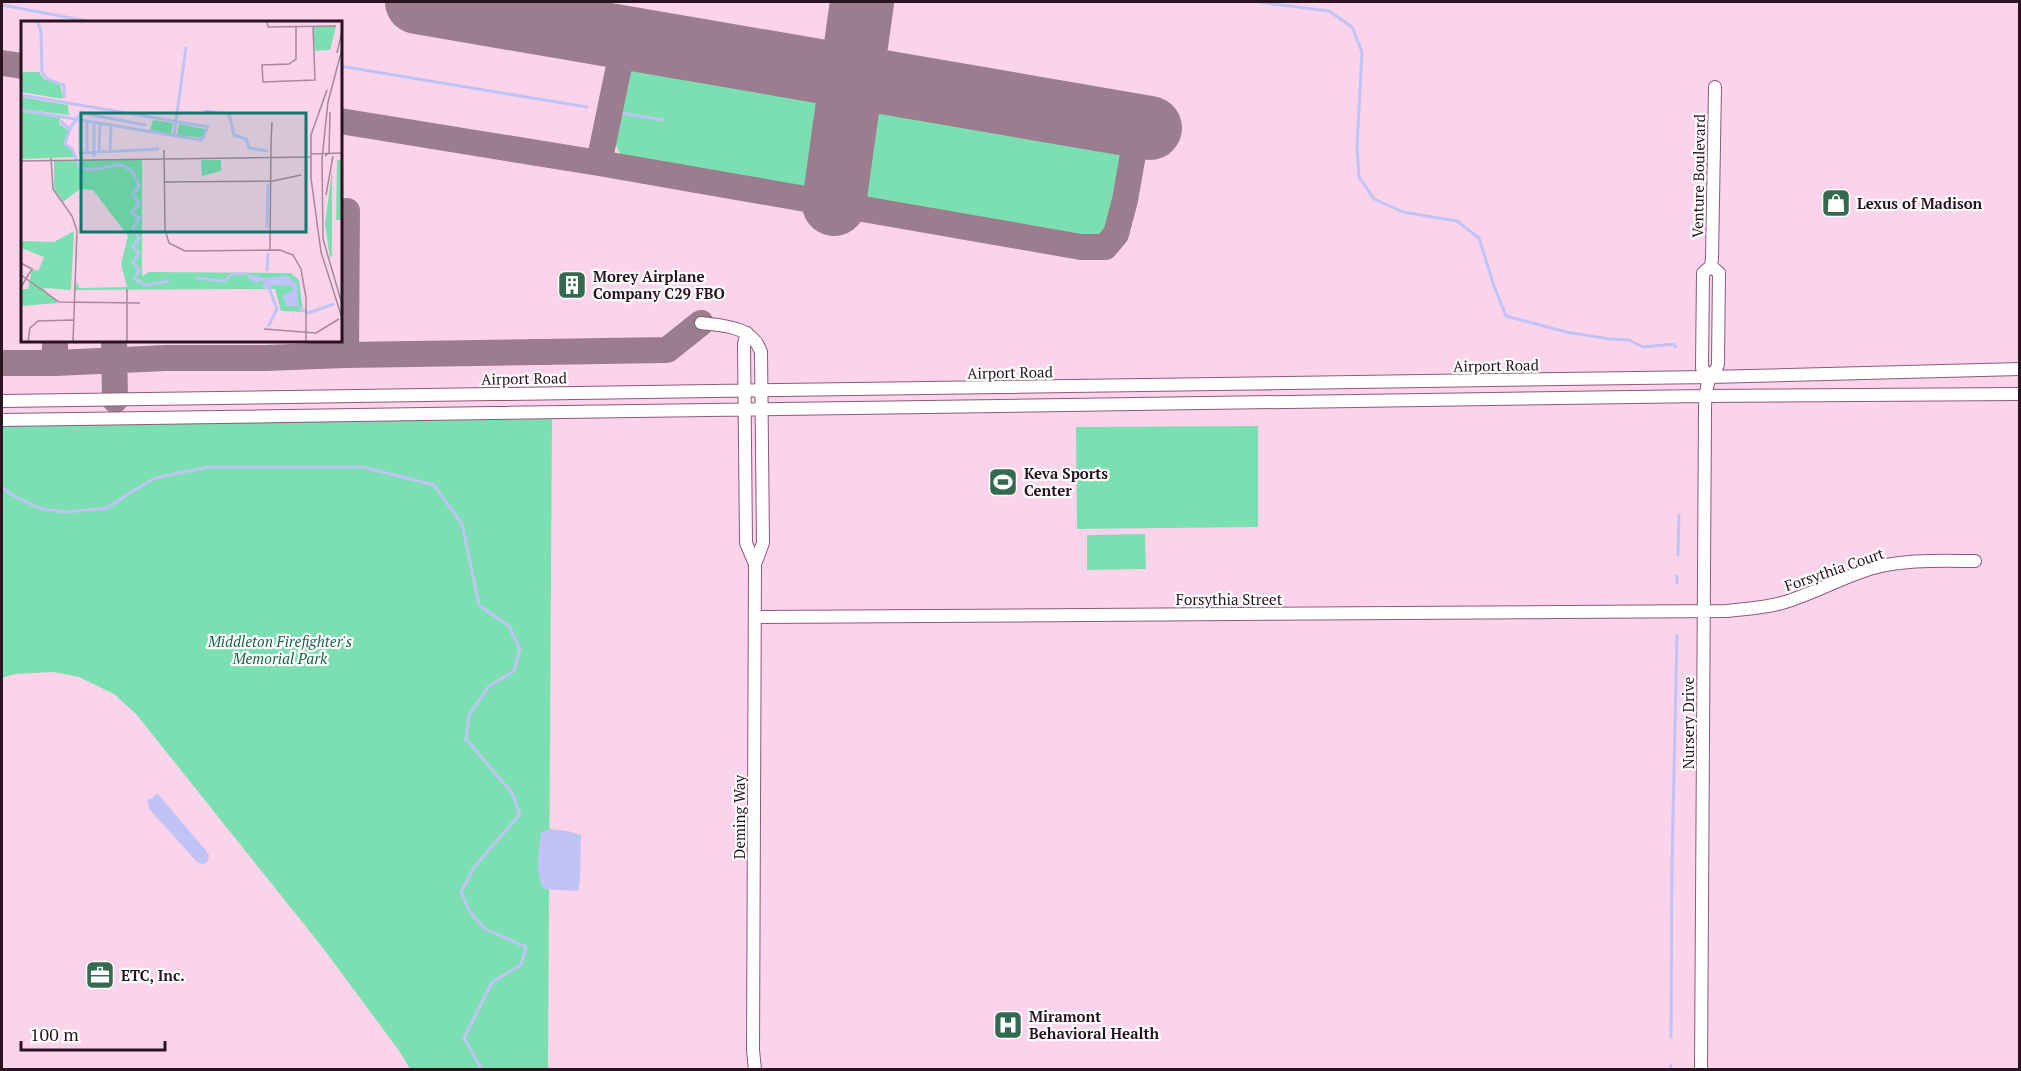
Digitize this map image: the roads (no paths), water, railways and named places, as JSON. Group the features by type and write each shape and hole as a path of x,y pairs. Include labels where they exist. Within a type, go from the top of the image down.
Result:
{"street":[{"name":"Venture Boulevard","path":"1710,377 1718,368 1719,273 1711,266 1715,87"},
{"path":"701,323 738,328 747,333"},
{"name":"Deming Way","path":"755,564 746,543 744,344 747,333 758,343 761,352 763,391 763,543 755,564 753,1038 755,1070"},
{"name":"Airport Road","path":"2,401 1710,377 2019,369"},
{"name":"Nursery Drive","path":"1701,1070 1705,396 1710,377"},
{"path":"2,420 1705,396 2019,394"},
{"name":"Forsythia Court","path":"1703,611 1757,608 1779,604 1856,574 1889,564 1975,561"},
{"name":"Forsythia Street","path":"755,618 1703,611"}],"water":[{"path":"157,793 209,855 208,861 204,864 198,863 150,810 147,800"},
{"path":"551,829 581,835 578,891 544,889 541,883 538,862 541,832"}],"waterway":[{"path":"1258,2 1329,11 1352,27 1362,52 1357,147 1359,177 1374,199 1403,212 1457,221 1479,238 1506,316 1566,332 1629,340 1643,347 1674,344 1676,347"},
{"path":"2,5 87,21"},
{"path":"342,66 587,107"},
{"path":"621,113 663,120"},
{"path":"2,488 42,509 66,512 107,508 155,478 208,467 363,467 434,485 462,524 479,605 509,626 520,649 514,671 489,686 469,715 466,739 512,793 520,814 475,866 461,892 470,912 485,929 526,947 521,965 492,982 464,1038 482,1070"},
{"path":"1678,555 1679,515"},
{"path":"1677,576 1677,583"},
{"path":"1671,1037 1677,635"},
{"path":"1670,1070 1671,1065"}],"place":[{"name":"Lexus of Madison","path":"1836,203"},
{"name":"Morey Airplane Company C29 FBO","path":"572,285"},
{"name":"Keva Sports Center","path":"1003,482"},
{"name":"ETC, Inc.","path":"100,975"},
{"name":"Miramont Behavioral Health","path":"1008,1025"}],"park label":[{"name":"Middleton Firefighter's Memorial Park","path":"280,650"}]}
